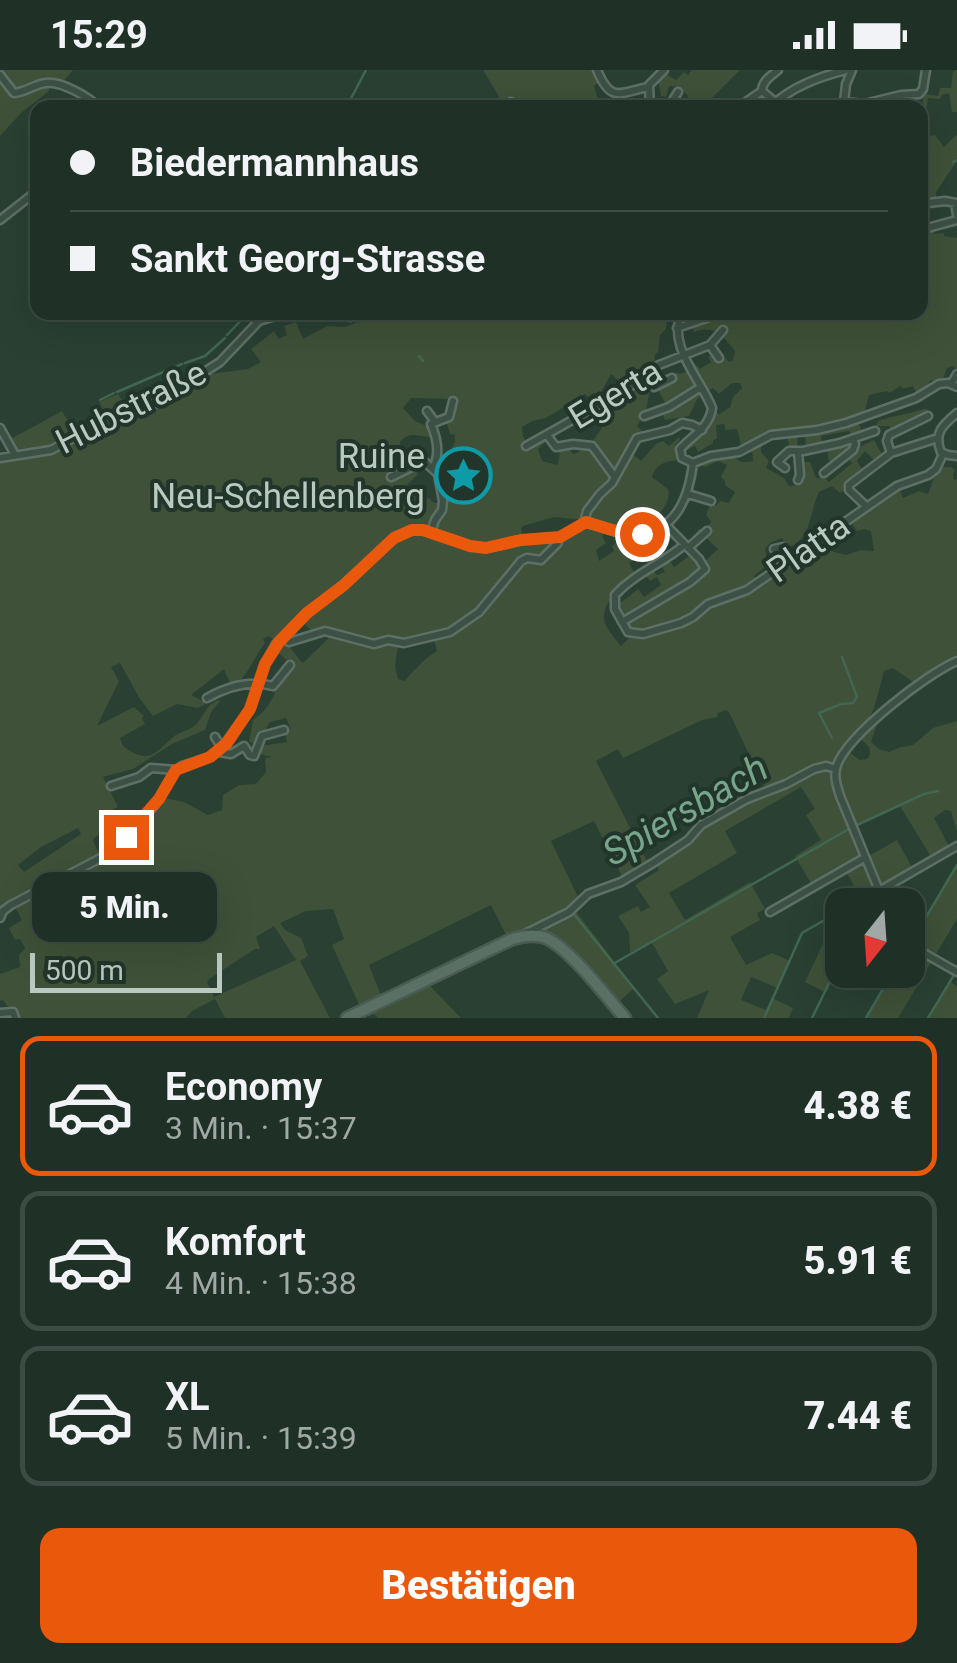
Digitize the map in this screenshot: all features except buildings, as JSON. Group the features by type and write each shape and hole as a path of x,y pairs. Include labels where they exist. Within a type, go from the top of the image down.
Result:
{"main road":[{"path":"347,1018 538,931 564,950 624,1018"}],"street":[{"path":"607,70 598,73 604,86 616,94 649,87 664,70"},
{"path":"748,100 762,91 764,82 778,70"},
{"path":"780,100 811,81 849,70 846,84 850,100"},
{"path":"880,100 919,94 926,70"},
{"path":"1,77 14,93 50,83 90,100"},
{"path":"649,87 650,100"},
{"path":"762,91 768,100"},
{"path":"673,100 678,92"},
{"path":"0,220 30,196"},
{"path":"928,203 956,203 957,217 928,227"},
{"name":"Hubstraße","path":"0,458 51,450 106,421 156,403 220,362 260,320"},
{"path":"680,320 677,328 684,354 712,411 702,430 680,450 682,458 694,464"},
{"path":"677,328 700,320"},
{"path":"719,358 710,345 724,330"},
{"name":"Egerta","path":"526,446 624,391 659,365 710,345"},
{"path":"694,464 711,456 735,453 768,436 846,423 916,398 938,384 955,389 957,374"},
{"path":"642,376 654,387 672,378"},
{"path":"644,416 669,407 701,387"},
{"path":"434,422 449,417 453,401"},
{"path":"427,411 434,422 436,437 437,459 433,468"},
{"path":"957,412 943,424 938,438 943,454 957,456"},
{"path":"891,452 889,435 928,416"},
{"path":"111,786 139,777 151,768 176,770 221,750 250,709 268,656 282,638 394,538 412,530 431,532 486,548 560,537 584,522 587,511 639,437 682,424 702,430"},
{"path":"0,428 15,455"},
{"path":"785,468 776,462 794,452 875,431"},
{"path":"785,434 794,452 798,480"},
{"path":"547,435 556,447 592,446 614,477"},
{"path":"867,507 849,486 891,452 938,438"},
{"path":"824,473 853,450 853,439"},
{"name":"Platta","path":"622,622 635,635 662,629 686,621 712,602 742,592 897,486 933,471 943,454"},
{"path":"392,477 420,462 426,462 440,476 444,506 431,532"},
{"path":"584,522 612,531 652,532 680,509 688,494 694,464"},
{"path":"688,494 711,501"},
{"path":"666,524 686,546 704,564 704,571 622,622 614,604 617,593 636,575 668,558 686,546 707,530"},
{"path":"282,638 289,642 324,631 374,644 450,632 479,612 521,561 541,560 560,537"},
{"path":"774,550 784,547 790,561"},
{"path":"877,888 837,787 836,769 849,748 894,703 957,660"},
{"path":"208,698 259,682 275,685 290,665"},
{"path":"215,737 221,750 232,754 244,746 254,756 262,736 284,730"},
{"path":"538,931 586,896 621,882 688,840 702,825 747,799 814,769 836,769"},
{"path":"0,918 8,908 114,851 159,799 176,770"},
{"path":"886,888 957,846"},
{"path":"770,912 864,858"},
{"path":"925,954 956,971"},
{"path":"0,1014 14,1012 15,1018"}],"green space":[{"path":"0,70 73,70 61,84 48,81 48,92 38,100 30,100 30,106 0,136"},
{"path":"483,70 596,70 601,81 594,86 598,100 501,100"},
{"path":"692,70 740,70 710,100 687,100 678,87 669,86 666,97 661,96 658,79 664,73 676,80 684,72 688,75"},
{"path":"957,70 957,112 952,112 949,93 940,99 923,100 924,94 938,96 940,88 951,88 953,71"},
{"path":"957,134 957,161 936,192 936,201 932,201 928,197 928,136 935,135 944,147"},
{"path":"932,226 935,234 957,238 957,369 947,368 943,379 929,381 929,386 917,395 913,386 901,386 889,393 869,395 864,414 826,426 785,430 742,448 737,429 726,430 724,424 716,425 717,439 698,452 695,446 684,452 684,458 682,450 708,427 713,412 720,414 730,407 742,388 740,383 732,383 719,394 713,388 697,399 689,416 665,420 660,409 667,406 657,388 678,372 690,371 695,364 700,369 711,362 708,357 714,354 720,363 725,358 729,362 735,351 713,331 694,332 691,323 680,326 681,320 928,320 928,228"},
{"path":"362,320 667,320 653,367 642,375 650,390 646,410 637,426 643,432 631,453 641,461 656,444 663,441 669,446 679,437 675,445 680,460 663,464 652,477 669,494 652,521 655,528 646,531 644,525 612,527 602,536 606,543 596,550 599,561 614,551 612,546 619,540 624,548 636,550 641,556 629,563 635,574 614,594 605,612 606,625 621,646 632,635 650,631 637,633 627,628 615,601 619,604 638,589 644,597 661,585 657,577 650,581 644,573 651,568 657,575 665,572 660,563 668,559 674,567 692,554 702,564 718,549 704,536 696,544 691,539 711,522 706,514 711,503 729,503 735,492 721,477 727,465 718,461 701,465 695,473 697,467 706,461 733,455 742,462 753,461 752,448 761,442 761,452 769,461 766,468 784,478 789,486 802,480 800,462 810,462 816,478 823,477 829,482 852,463 845,456 832,465 828,445 851,441 855,449 874,440 884,458 876,462 865,451 857,461 863,471 846,488 840,493 832,486 819,492 799,541 804,549 799,554 782,538 770,543 765,549 767,563 777,559 775,552 783,549 789,560 770,570 765,567 754,576 758,582 802,556 810,563 823,550 846,555 874,551 871,531 857,531 850,521 899,488 903,498 919,491 928,494 932,474 939,467 955,470 957,666 902,701 901,697 916,684 893,668 884,671 868,722 843,752 837,768 850,753 860,760 867,759 869,747 861,739 877,724 871,742 889,752 913,745 933,728 957,721 957,832 951,811 945,810 934,818 951,850 933,860 900,806 853,827 865,858 897,840 914,871 884,888 855,888 845,870 813,887 795,856 821,840 806,815 815,809 801,787 725,831 737,853 669,893 685,920 750,882 765,909 757,913 760,920 730,937 746,965 772,953 790,961 778,988 751,977 741,1000 766,1010 772,998 793,1008 789,1018 697,1018 709,990 675,1004 657,979 668,971 652,943 630,953 629,933 618,916 638,906 641,912 650,907 635,885 659,870 655,862 688,840 706,822 767,792 726,710 623,758 618,749 596,761 647,861 622,876 594,821 551,841 578,897 567,911 508,939 491,905 369,965 382,998 361,1009 332,945 344,939 333,909 306,911 280,923 301,938 308,956 300,961 330,1018 225,1018 215,999 186,1018 15,1018 17,1012 0,1001 0,974 20,967 19,955 25,948 9,928 22,920 12,906 23,899 16,900 0,915 0,460 47,455 112,422 155,408 210,374 248,369 261,362 251,349 274,331 279,339 287,335 284,326 296,322 303,339 327,326 345,327","holes":["611,374 618,380 604,401 611,408 586,448 573,454 568,447 560,449 558,465 542,461 538,449 548,439 528,446 522,427 546,418 585,394 600,394","411,398 455,399 446,421 455,442 449,454 449,474 441,484 445,500 436,503 418,496 407,485 418,474 412,464 402,467 400,442 404,438 435,438 431,428 415,421 403,408","554,517 586,520 582,529 563,538 548,558 556,540 525,541 485,551 431,534 411,532 389,543 399,534 420,528 477,545 494,545 523,538 523,526","322,603 302,622 312,631 327,631 328,639 303,663 282,641 276,651 288,661 276,676 271,702 253,720 249,742 257,744 270,722 286,718 291,730 285,733 287,742 261,746 259,754 272,757 265,758 266,772 256,784 239,785 223,795 222,810 208,815 184,802 165,798 162,806 151,810 109,856 78,870 101,857 94,838 119,821 112,810 118,807 103,777 133,769 172,744 205,730 211,712 221,700 212,704 193,727 174,736 153,754 143,756 124,747 120,738 145,724 144,716 134,707 97,726 119,681 111,667 120,663 153,716 177,704 198,708 207,703 191,695 224,669 231,686 236,683 265,643 263,639 269,636 276,642 297,620","461,627 433,637 437,651 404,681 398,679 395,666 399,640","78,828 81,834 24,872 18,865 41,847","274,926 296,960 214,997 209,979 260,949 256,937"]},
{"path":"118,394 123,402 138,396 144,405 108,418 99,402"},
{"path":"927,409 929,415 892,432 889,426 876,426 878,421"},
{"path":"62,411 76,434 47,450 14,454 7,441"},
{"path":"858,422 863,434 853,438 849,431 821,436 822,444 806,449 805,435 797,435 798,450 790,450 787,436"},
{"path":"957,864 957,919 925,973 925,916"},
{"path":"575,910 634,988 619,1002 632,1018 627,1018 540,932"},
{"path":"825,939 827,988 825,992 805,982"},
{"path":"428,981 461,1018 378,1018 369,1009"},
{"path":"951,982 957,986 957,1018 929,1018"},
{"path":"884,988 916,988 898,1018 865,1018"}],"waterway":[{"path":"350,100 366,70"},
{"path":"953,162 957,160"},
{"path":"227,335 241,320"},
{"path":"185,363 205,356 225,338"},
{"path":"419,356 423,361"},
{"path":"117,392 182,364"},
{"path":"100,400 114,393"},
{"path":"832,738 819,713 853,703 857,697 842,657"},
{"path":"857,825 938,791"},
{"name":"Spiersbach","path":"715,813 743,798"},
{"path":"613,964 849,829"},
{"name":"Spiersbach","path":"664,852 687,837"},
{"path":"925,919 957,865"},
{"name":"Spiersbach","path":"573,913 658,1018"},
{"path":"764,1018 802,933 825,920"},
{"path":"928,1018 954,975"},
{"path":"812,1018 827,988"},
{"path":"866,1018 884,988"}],"place":[{"name":"Ruine Neu-Schellenberg","path":"464,476"}],"route":[{"path":"126,837 159,799 176,770 210,757 227,743 250,709 268,656 279,642 394,538 423,530 486,548 560,537 586,522 642,534"}]}
